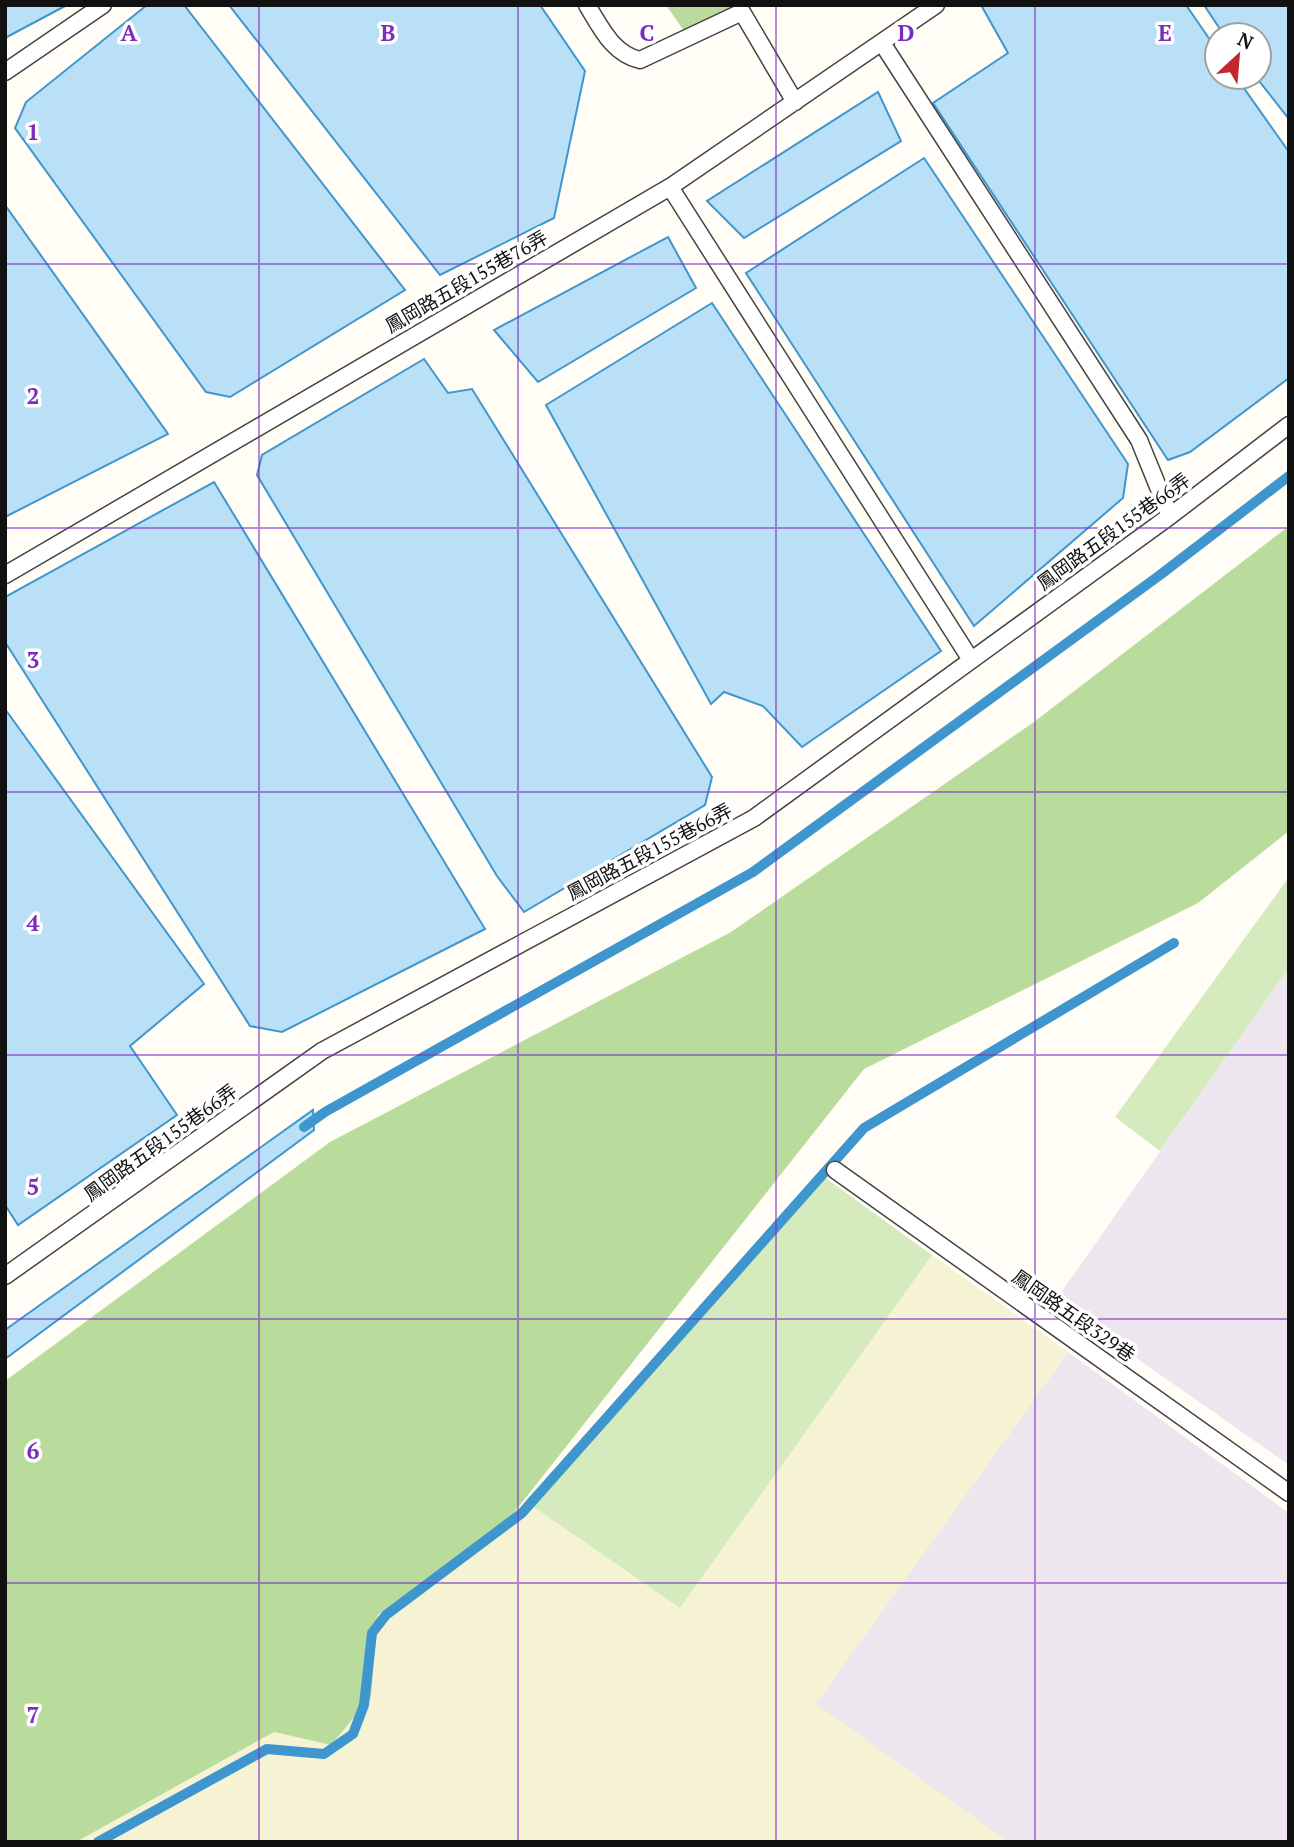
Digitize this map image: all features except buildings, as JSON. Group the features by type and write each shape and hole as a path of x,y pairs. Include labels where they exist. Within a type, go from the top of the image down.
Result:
{"lane":[{"path":"5,72 103,5"},
{"path":"587,5 608,39 626,57 640,60 741,12 795,102"},
{"name":"鳳岡路五段155巷76弄","path":"5,575 670,187 936,5"},
{"path":"882,43 1139,440 1170,516"},
{"path":"670,187 971,660"},
{"name":"鳳岡路五段155巷66弄","path":"5,1276 322,1051 754,818 1170,516 1289,425"},
{"name":"鳳岡路五段329巷","path":"835,1170 1289,1493"}],"shaded area":[{"path":"1289,968 1289,1465 1055,1301"},
{"path":"932,1255 1068,1352 816,1704 1008,1842 76,1842 274,1732 331,1745 371,1697 378,1615 505,1524 525,1501 680,1608"},
{"path":"1068,1352 1289,1513 1289,1842 1008,1842 815,1704"}],"green space":[{"path":"666,5 741,5 684,31"},
{"path":"1289,526 1289,831 1198,903 864,1069 505,1524 378,1615 371,1697 331,1745 274,1732 76,1842 5,1842 5,1381 330,1142 731,932 1034,722"},
{"path":"1289,877 1289,968 1160,1151 1115,1117"},
{"path":"820,1174 932,1255 680,1608 525,1501"}],"water":[{"path":"5,5 67,5 5,38"},
{"path":"147,5 184,5 405,290 230,397 206,392 15,128 26,102"},
{"path":"229,5 540,5 585,71 554,218 440,275"},
{"path":"981,5 1186,5 1203,30 1203,91 1246,91 1289,152 1289,378 1190,452 1168,460 933,103 1008,53"},
{"path":"1204,5 1289,5 1289,119 1267,91 1273,91 1273,21 1215,21"},
{"path":"878,92 901,141 744,238 707,201"},
{"path":"924,158 1128,464 1123,498 974,626 746,273"},
{"path":"5,205 168,434 5,517"},
{"path":"668,237 696,288 538,382 494,330"},
{"path":"712,303 941,651 802,747 763,706 724,692 711,704 546,405"},
{"path":"424,359 448,393 472,389 712,777 705,805 524,912 497,876 257,475 262,455"},
{"path":"214,482 485,929 282,1032 250,1026 5,642 5,597"},
{"path":"5,709 204,984 130,1046 177,1115 18,1225 5,1205"},
{"path":"313,1110 314,1130 5,1359 5,1330"}],"waterway":[{"path":"304,1127 325,1112 753,872 1160,575 1289,476"},
{"path":"98,1842 267,1749 324,1754 353,1734 364,1705 372,1633 386,1615 522,1513 864,1128 1174,943"}]}
